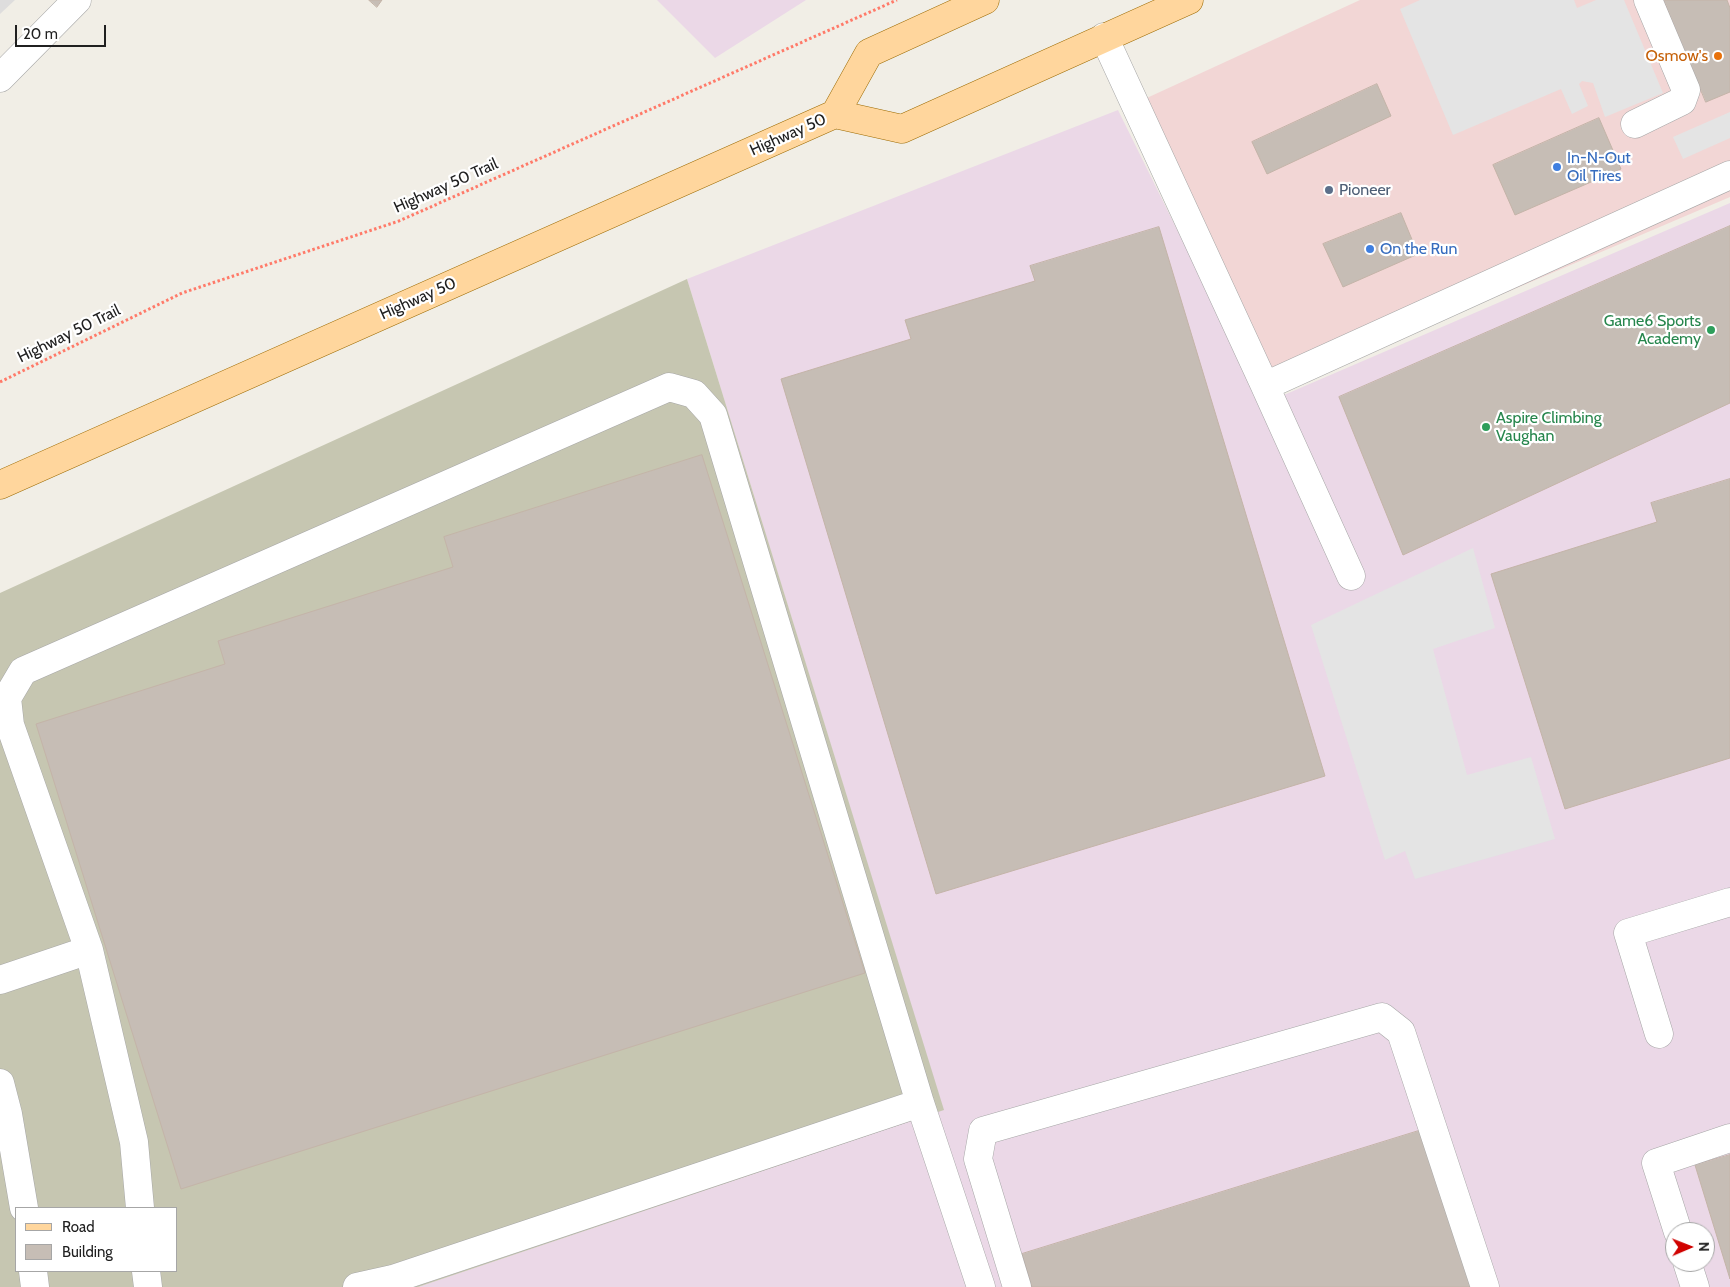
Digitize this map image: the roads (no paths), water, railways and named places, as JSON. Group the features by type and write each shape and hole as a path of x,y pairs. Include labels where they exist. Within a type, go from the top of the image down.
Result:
{"main road":[{"name":"Highway 50","path":"835,114 869,53 985,0"},
{"name":"Highway 50","path":"0,485 835,114 902,129 1188,0"}],"street":[{"path":"0,78 77,0"},
{"path":"1635,124 1682,101 1686,90 1648,0"},
{"path":"1104,38 1351,576"},
{"path":"1265,386 1730,176"},
{"path":"140,1207 134,1142 89,950 10,725 7,698 23,671 669,387 694,394 713,414 920,1103 980,1287"},
{"path":"1659,1034 1628,933 1730,902"},
{"path":"0,980 89,950"},
{"path":"1017,1287 978,1159 983,1131 1382,1017 1401,1032 1485,1287"},
{"path":"0,1083 8,1114 24,1207"},
{"path":"357,1287 393,1279 920,1103"},
{"path":"1675,1222 1656,1164 1730,1138"},
{"path":"33,1272 35,1287"},
{"path":"146,1272 148,1287"},
{"path":"1690,1272 1695,1287"}],"place":[{"name":"Osmow's","path":"1718,56"},
{"name":"In-N-Out Oil Tires","path":"1557,167"},
{"name":"Pioneer","path":"1329,190"},
{"name":"On the Run","path":"1370,249"},
{"name":"Game6 Sports Academy","path":"1711,330"},
{"name":"Aspire Climbing Vaughan","path":"1486,427"}]}
